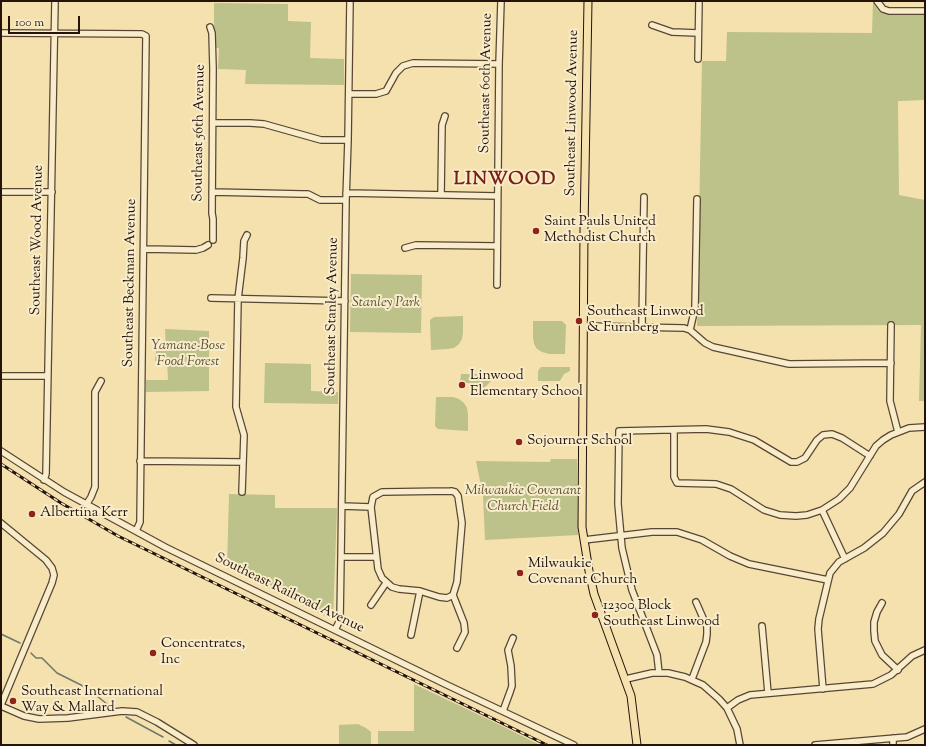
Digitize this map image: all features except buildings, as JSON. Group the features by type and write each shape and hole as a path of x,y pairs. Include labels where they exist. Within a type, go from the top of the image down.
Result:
{"main road":[{"name":"Southeast Linwood Avenue","path":"588,1 583,326 582,517 588,571 596,599 631,696 637,745"}],"street":[{"name":"Southeast Wood Avenue","path":"44,480 46,474 52,192 54,1"},
{"name":"Southeast Stanley Avenue","path":"335,630 340,620 350,1"},
{"name":"Southeast 60th Avenue","path":"497,285 498,64 501,1"},
{"path":"698,59 699,1"},
{"path":"877,1 883,9 888,11 925,11"},
{"path":"652,25 672,32 698,33"},
{"name":"Southeast 56th Avenue","path":"210,27 213,48 213,240"},
{"path":"1,33 53,33"},
{"name":"Southeast Beckman Avenue","path":"53,33 142,34 145,35 147,40 140,522 136,531"},
{"path":"349,94 376,94 386,90 396,72 403,66 413,63 498,64"},
{"path":"441,195 442,125 445,116"},
{"path":"213,123 264,124 321,140 348,140"},
{"path":"1,192 52,192"},
{"path":"212,192 308,194 320,200 346,200"},
{"path":"346,193 497,196"},
{"path":"642,326 644,197"},
{"path":"690,330 695,308 697,200"},
{"path":"242,492 244,431 236,407 238,299 244,241 247,235"},
{"path":"144,250 192,250 202,249 208,245"},
{"path":"404,248 416,245 496,246"},
{"path":"212,298 345,300"},
{"path":"891,325 890,401 898,432"},
{"path":"583,326 676,327 690,330 705,343 713,347 789,364 891,363"},
{"path":"1,376 47,376"},
{"path":"86,505 95,487 95,392 101,381"},
{"path":"674,430 674,477 677,483 716,484 724,486 764,510 780,515 802,516 822,510 839,499 850,488 876,446 883,440 909,428 925,427"},
{"path":"659,673 657,655 636,603 626,571 620,535 618,504 619,431 706,429 736,434 766,446 785,460 791,462 797,462 805,458 817,440 823,435 832,434 842,438 870,456"},
{"name":"Southeast Railroad Avenue","path":"1,451 44,480 86,505 189,559 574,745"},
{"path":"140,461 243,462"},
{"path":"823,688 818,629 828,580 834,567 864,548 883,533 899,514 912,491 917,486 925,482"},
{"path":"453,595 447,598 439,597 420,591 399,589 386,582 379,572 376,557 371,507 373,498 382,492 451,491 455,492 458,496 462,523 457,582 453,595 464,623 465,632 457,648"},
{"path":"342,506 371,507"},
{"path":"822,510 845,559"},
{"path":"1,523 46,560 52,568 54,575 1,705 24,716 39,719 68,718 122,711 140,713 194,745"},
{"path":"584,540 664,531 684,534 702,540 730,556 749,564 828,580"},
{"path":"341,556 376,557"},
{"path":"371,605 386,582"},
{"path":"411,635 420,591"},
{"path":"692,679 706,642 707,634 706,627 696,602"},
{"path":"882,603 874,622 875,641 882,655 898,670"},
{"path":"762,626 768,693"},
{"path":"503,711 512,686 511,666 508,650 513,638"},
{"path":"727,708 744,697 768,693 873,684 886,679 898,670 912,656 925,650"},
{"path":"626,679 659,673 676,674 692,679 703,685 711,691 727,708 737,729 740,745"},
{"path":"815,745 907,737 925,729"},
{"path":"893,738 894,745"}],"green space":[{"path":"873,2 879,11 883,13 925,14 925,100 898,101 899,195 925,200 925,401 919,401 921,325 697,326 702,61 726,61 727,32 872,33"},
{"path":"214,3 288,4 288,21 311,22 310,58 344,59 344,85 245,84 246,70 218,69 219,48 214,48"},
{"name":"Stanley Park","path":"351,274 422,275 421,333 350,332"},
{"path":"463,316 462,339 459,344 454,348 431,350 430,320 434,317"},
{"path":"533,321 562,321 566,325 565,354 549,354 537,349 534,344 533,337"},
{"name":"Yamane-Bose Food Forest","path":"165,329 209,331 209,391 146,392 146,380 168,380 167,361 155,361 156,351 166,351"},
{"path":"265,363 311,364 311,391 338,392 338,404 264,403"},
{"path":"541,367 570,367 570,371 564,374 560,381 538,381 538,371"},
{"path":"461,374 484,374 491,381 478,394 469,383 460,383"},
{"path":"436,397 453,397 464,403 467,408 468,415 468,431 438,429 435,426"},
{"name":"Milwaukie Covenant Church Field","path":"551,459 577,459 578,535 485,540 483,496 476,461 550,462"},
{"path":"229,494 275,495 275,508 337,508 333,620 227,568"},
{"path":"414,684 540,745 378,745 378,731 414,731"},
{"path":"358,724 371,732 371,745 339,745 339,725"}],"waterway":[{"path":"1,634 20,643"},
{"path":"31,653 36,658 42,658 57,673 87,688 112,708"},
{"path":"126,717 163,737"},
{"path":"169,741 176,745"}],"railway":[{"path":"1,464 61,503 118,536 547,745"}],"place":[{"name":"Saint Pauls United Methodist Church","path":"536,231"},
{"name":"Southeast Linwood & Furnberg","path":"579,321"},
{"name":"Linwood Elementary School","path":"462,385"},
{"name":"Sojourner School","path":"519,442"},
{"name":"Albertina Kerr","path":"32,514"},
{"name":"Milwaukie Covenant Church","path":"520,573"},
{"name":"12300 Block Southeast Linwood","path":"595,615"},
{"name":"Concentrates, Inc","path":"153,653"},
{"name":"Southeast International Way & Mallard","path":"13,701"}],"district":[{"name":"LINWOOD","path":"505,181"}]}
